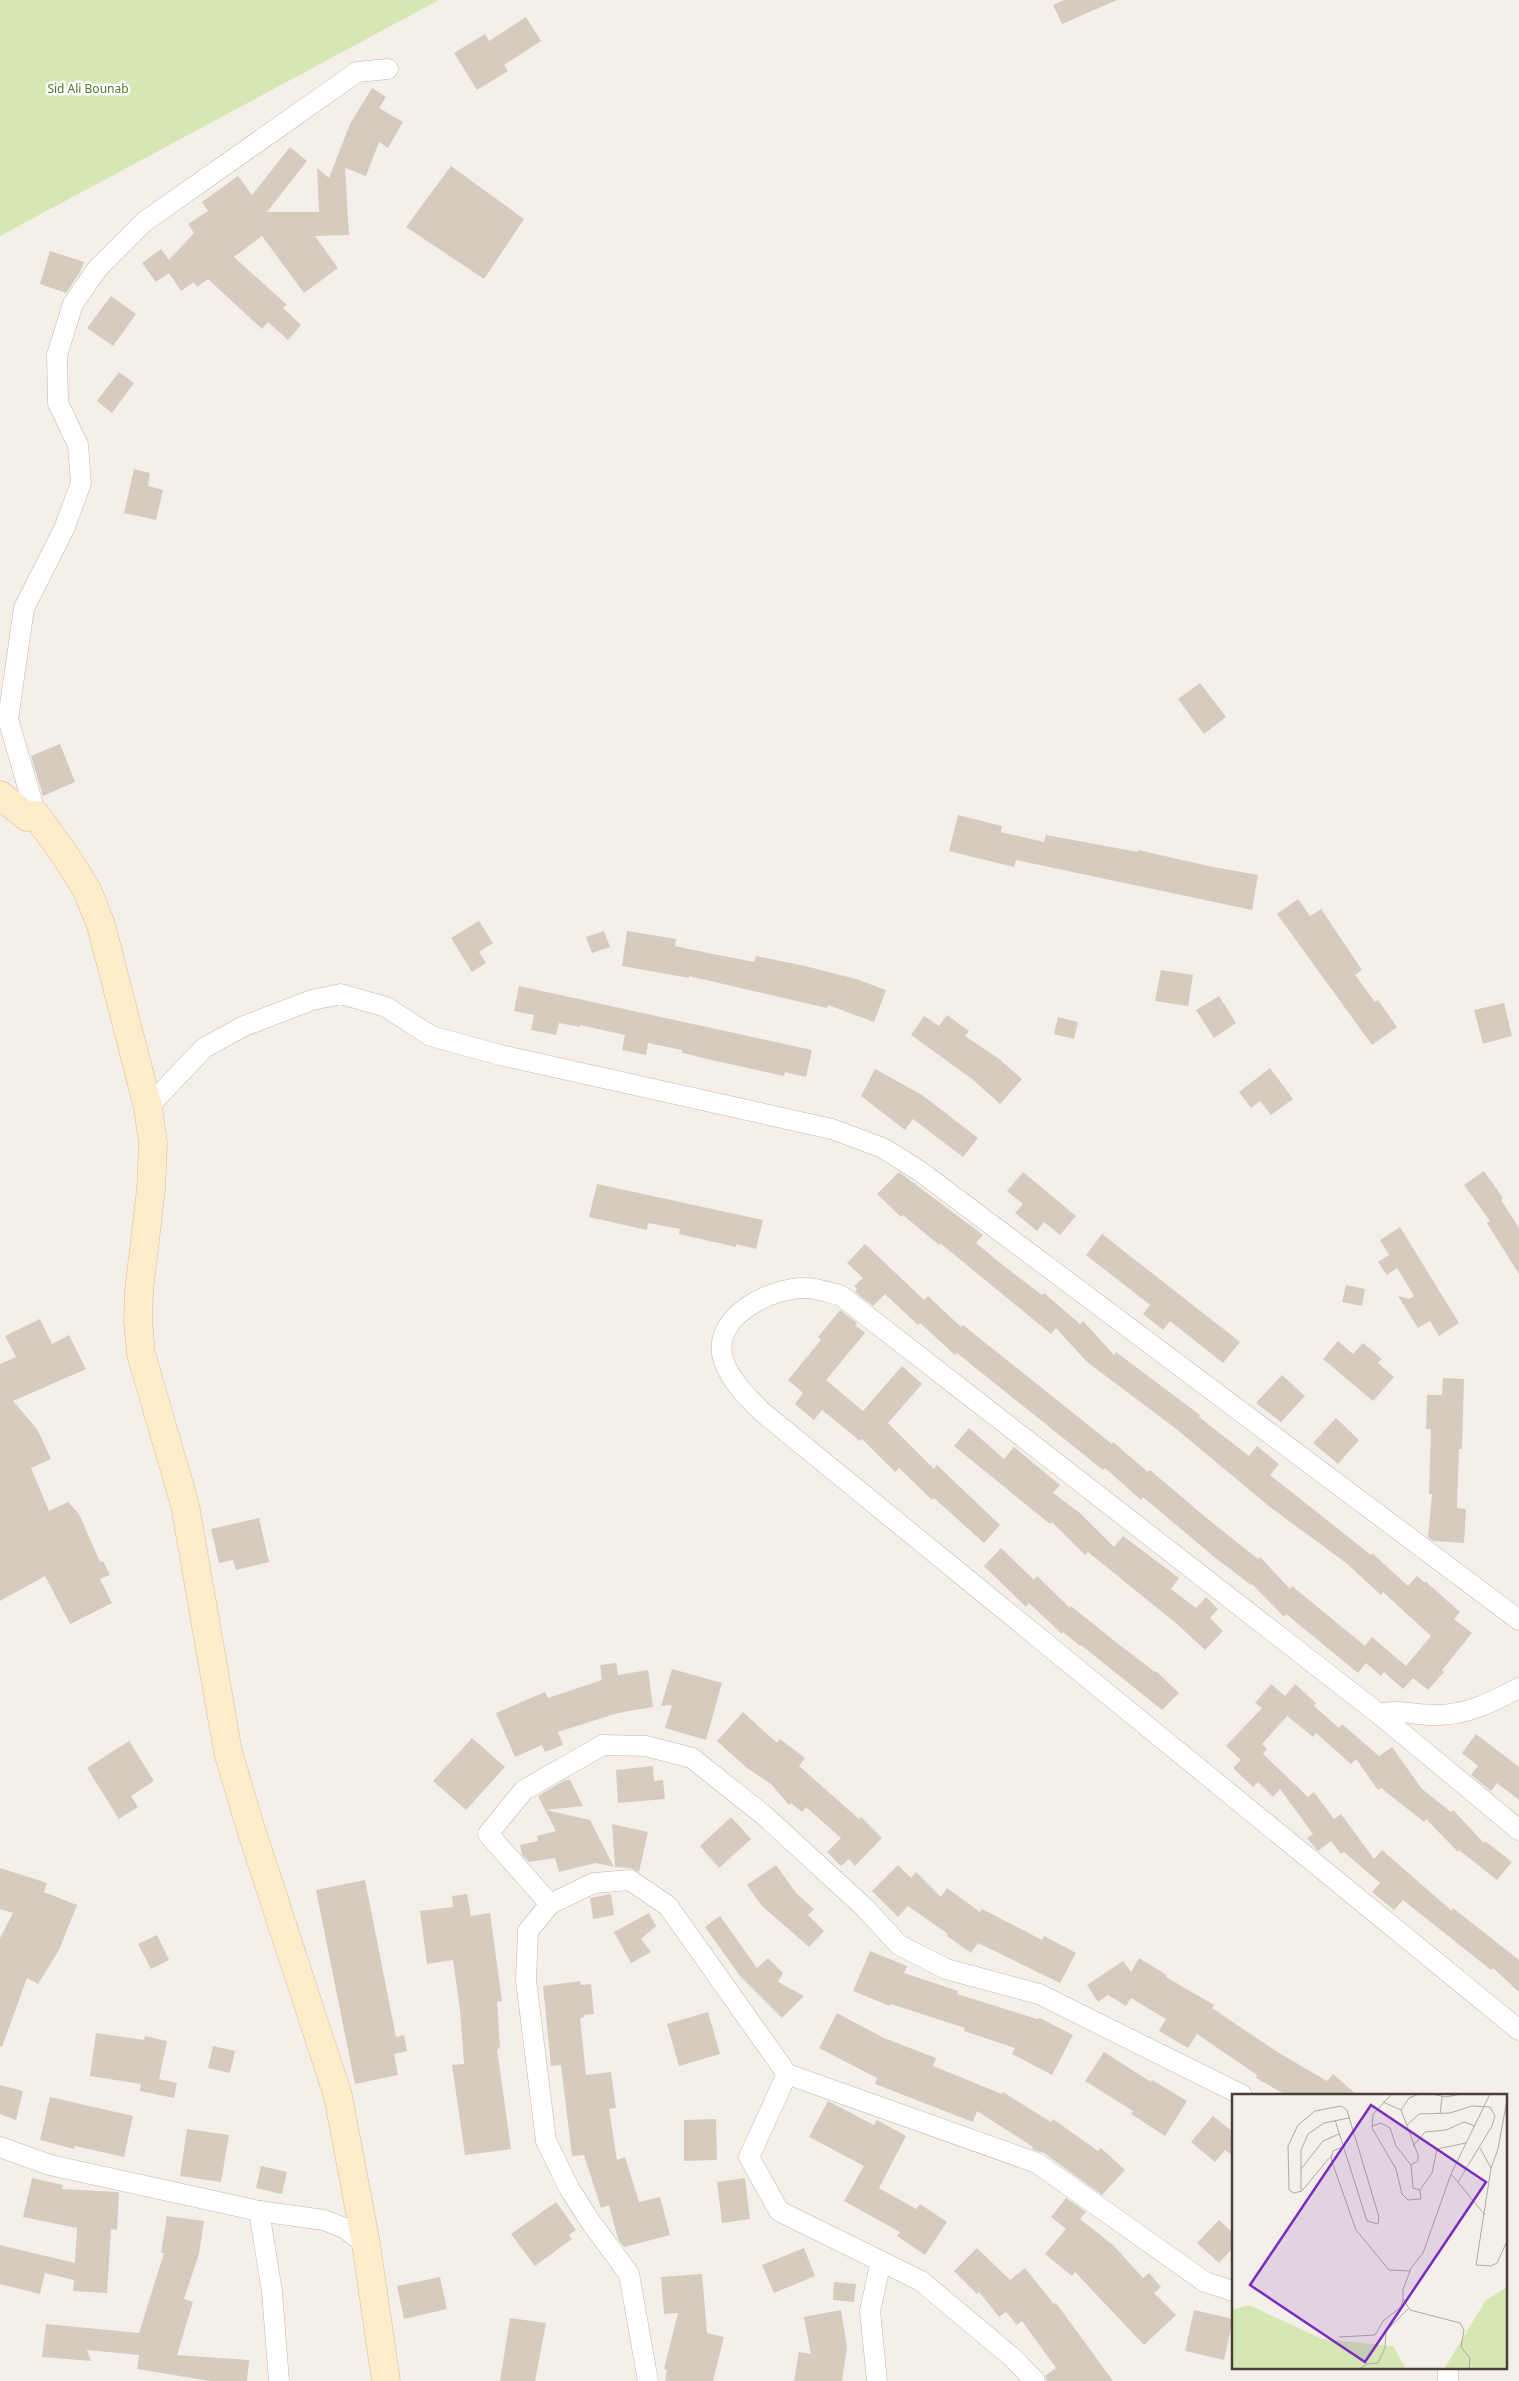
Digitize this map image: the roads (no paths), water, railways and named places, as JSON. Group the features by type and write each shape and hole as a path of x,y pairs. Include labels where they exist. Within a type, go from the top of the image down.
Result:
{"main road":[{"path":"0,795 27,817 36,815 87,890 101,925 148,1107 153,1143 151,1189 139,1291 138,1320 141,1354 185,1505 228,1752 249,1823 338,2096 366,2244 386,2381"}],"street":[{"path":"36,815 8,720 24,608 64,529 81,483 78,445 58,403 57,354 73,304 97,269 144,222 357,72 388,69"},
{"path":"148,1107 204,1048 244,1026 312,1000 341,994 386,1007 431,1036 500,1056 841,1132 883,1148 921,1172 1519,1620"},
{"path":"1519,1830 1379,1714 840,1295 807,1288 782,1290 757,1300 738,1315 723,1335 722,1354 729,1372 742,1392 761,1411 1519,2030"},
{"path":"1379,1714 1394,1711 1436,1715 1470,1710 1519,1688"},
{"path":"550,1904 488,1834 524,1790 603,1745 646,1746 683,1755 692,1758 766,1817 865,1908 899,1945 946,1969 1040,1994 1240,2094"},
{"path":"648,2381 630,2274 590,2221 569,2188 546,2141 526,1980 528,1931 550,1904 594,1883 630,1880 668,1906 787,2074 1037,2163 1205,2282 1232,2291"},
{"path":"787,2074 749,2157 779,2211 920,2281 1013,2358 1035,2381"},
{"path":"0,2147 50,2165 259,2211 324,2220 344,2228 366,2244"},
{"path":"259,2211 272,2292 279,2381"},
{"path":"877,2381 870,2311 881,2261"},
{"path":"1448,2368 1448,2381"}],"park label":[{"name":"Sid Ali Bounab","path":"88,88"}]}
